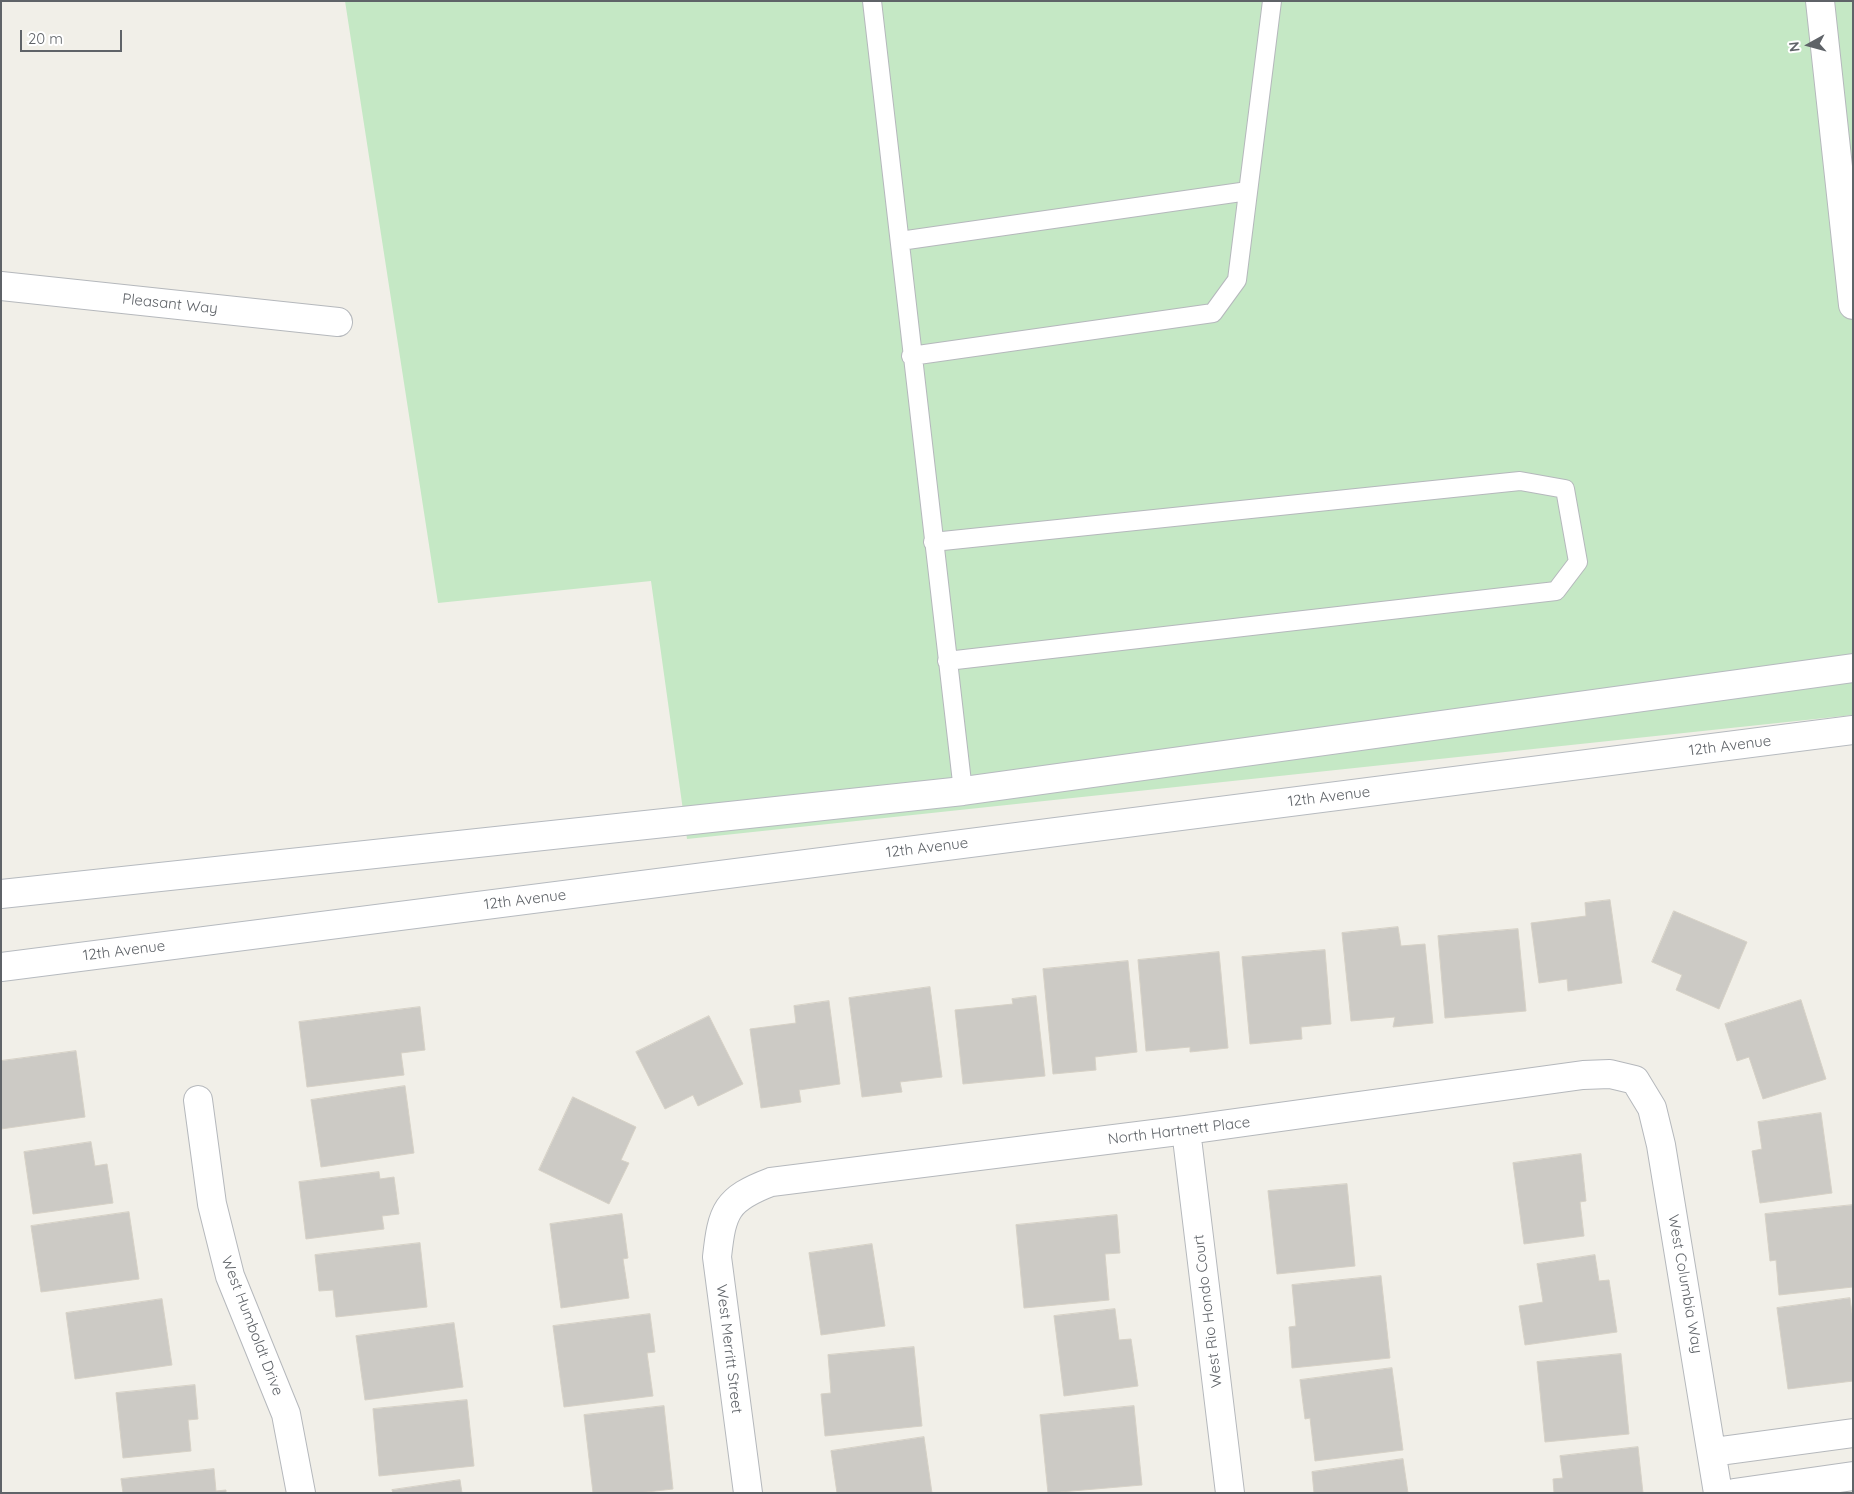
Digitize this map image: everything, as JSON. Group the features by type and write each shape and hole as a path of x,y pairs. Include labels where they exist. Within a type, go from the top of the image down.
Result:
{"main road":[{"path":"1820,1 1853,305"},
{"name":"Pleasant Way","path":"1,286 338,322"},
{"path":"1,894 963,792 1853,668"},
{"name":"12th Avenue","path":"1,966 1853,730"},
{"name":"North Hartnett Place","path":"729,1206 747,1191 771,1182 1186,1130 1583,1075 1610,1074 1635,1080"},
{"name":"West Columbia Way","path":"1635,1080 1652,1108 1661,1145 1713,1452 1718,1493"},
{"name":"West Humboldt Drive","path":"198,1100 212,1204 230,1276 286,1414 301,1493"},
{"name":"West Rio Hondo Court","path":"1186,1130 1230,1493"},
{"name":"West Merritt Street","path":"729,1206 720,1231 718,1257 748,1493"},
{"path":"1713,1452 1853,1433"},
{"path":"1734,1493 1853,1476"}],"lane":[{"path":"872,1 900,241 911,356 963,792"},
{"path":"911,356 1213,314 1237,280 1272,1"},
{"path":"900,241 1248,191"},
{"path":"933,542 1520,481 1564,489 1578,562 1556,590 947,661"}],"green space":[{"path":"345,1 1853,1 1853,715 687,839 651,581 438,603"}],"building":[{"path":"1610,900 1622,983 1568,991 1567,979 1539,983 1531,923 1586,916 1585,903"},
{"path":"1674,911 1747,942 1719,1009 1676,990 1682,975 1652,962"},
{"path":"1398,927 1401,946 1425,944 1433,1023 1393,1027 1395,1017 1351,1021 1342,933"},
{"path":"1518,929 1526,1011 1445,1018 1438,936"},
{"path":"1325,950 1331,1024 1301,1027 1302,1039 1250,1044 1242,957"},
{"path":"1219,952 1228,1048 1190,1052 1190,1047 1146,1051 1138,960"},
{"path":"1128,961 1137,1052 1095,1057 1096,1070 1053,1074 1043,969"},
{"path":"930,987 942,1077 900,1082 902,1092 862,1097 849,998"},
{"path":"1036,996 1045,1076 963,1084 955,1010 1013,1004 1012,999"},
{"path":"1801,1000 1826,1079 1763,1099 1749,1057 1737,1061 1725,1024"},
{"path":"829,1001 840,1084 799,1090 801,1102 761,1108 750,1029 796,1023 794,1006"},
{"path":"420,1007 425,1050 401,1053 404,1075 307,1087 299,1022"},
{"path":"709,1016 743,1084 698,1106 693,1095 665,1109 636,1052"},
{"path":"76,1051 85,1117 1,1129 1,1061"},
{"path":"405,1086 414,1153 321,1167 311,1100"},
{"path":"573,1097 636,1127 621,1160 629,1163 609,1204 539,1170"},
{"path":"1821,1113 1832,1193 1760,1203 1752,1151 1762,1149 1758,1122"},
{"path":"91,1142 95,1166 107,1164 113,1203 33,1214 24,1152"},
{"path":"1581,1154 1586,1201 1580,1202 1584,1236 1524,1244 1513,1163"},
{"path":"379,1172 380,1179 394,1177 399,1214 382,1216 384,1229 306,1239 299,1182"},
{"path":"1347,1184 1355,1266 1277,1274 1268,1191"},
{"path":"1853,1205 1853,1287 1779,1295 1776,1260 1770,1261 1765,1214"},
{"path":"129,1212 139,1279 41,1292 31,1226"},
{"path":"622,1214 628,1258 623,1259 629,1298 561,1308 550,1224"},
{"path":"1117,1215 1120,1253 1105,1254 1109,1300 1024,1308 1016,1225"},
{"path":"420,1243 427,1307 336,1317 333,1290 319,1291 315,1255"},
{"path":"872,1244 885,1326 821,1335 809,1253"},
{"path":"1595,1255 1599,1281 1609,1280 1617,1332 1525,1345 1519,1306 1543,1302 1537,1264"},
{"path":"1381,1276 1390,1358 1292,1368 1289,1327 1296,1326 1292,1285"},
{"path":"1850,1298 1853,1321 1853,1381 1788,1389 1777,1308"},
{"path":"162,1299 172,1365 75,1379 66,1313"},
{"path":"1115,1309 1119,1340 1131,1339 1138,1386 1064,1396 1054,1316"},
{"path":"650,1314 655,1352 647,1353 653,1396 564,1407 553,1326"},
{"path":"454,1323 463,1387 365,1400 356,1336"},
{"path":"914,1347 922,1426 825,1436 821,1394 831,1393 828,1355"},
{"path":"1621,1354 1629,1434 1545,1442 1537,1362"},
{"path":"1392,1368 1403,1450 1315,1461 1310,1418 1305,1419 1300,1380"},
{"path":"195,1385 198,1419 188,1420 191,1451 123,1458 116,1393"},
{"path":"467,1400 474,1466 379,1476 373,1409"},
{"path":"664,1406 673,1489 638,1493 593,1493 584,1415"},
{"path":"1134,1406 1142,1485 1048,1493 1040,1415"},
{"path":"924,1437 932,1493 837,1493 831,1451"},
{"path":"1638,1447 1643,1493 1554,1493 1553,1479 1563,1478 1560,1456"},
{"path":"1403,1459 1408,1493 1314,1493 1312,1472"},
{"path":"214,1469 216,1491 226,1490 226,1493 123,1493 121,1479"},
{"path":"460,1480 462,1493 393,1493 392,1490"}]}
